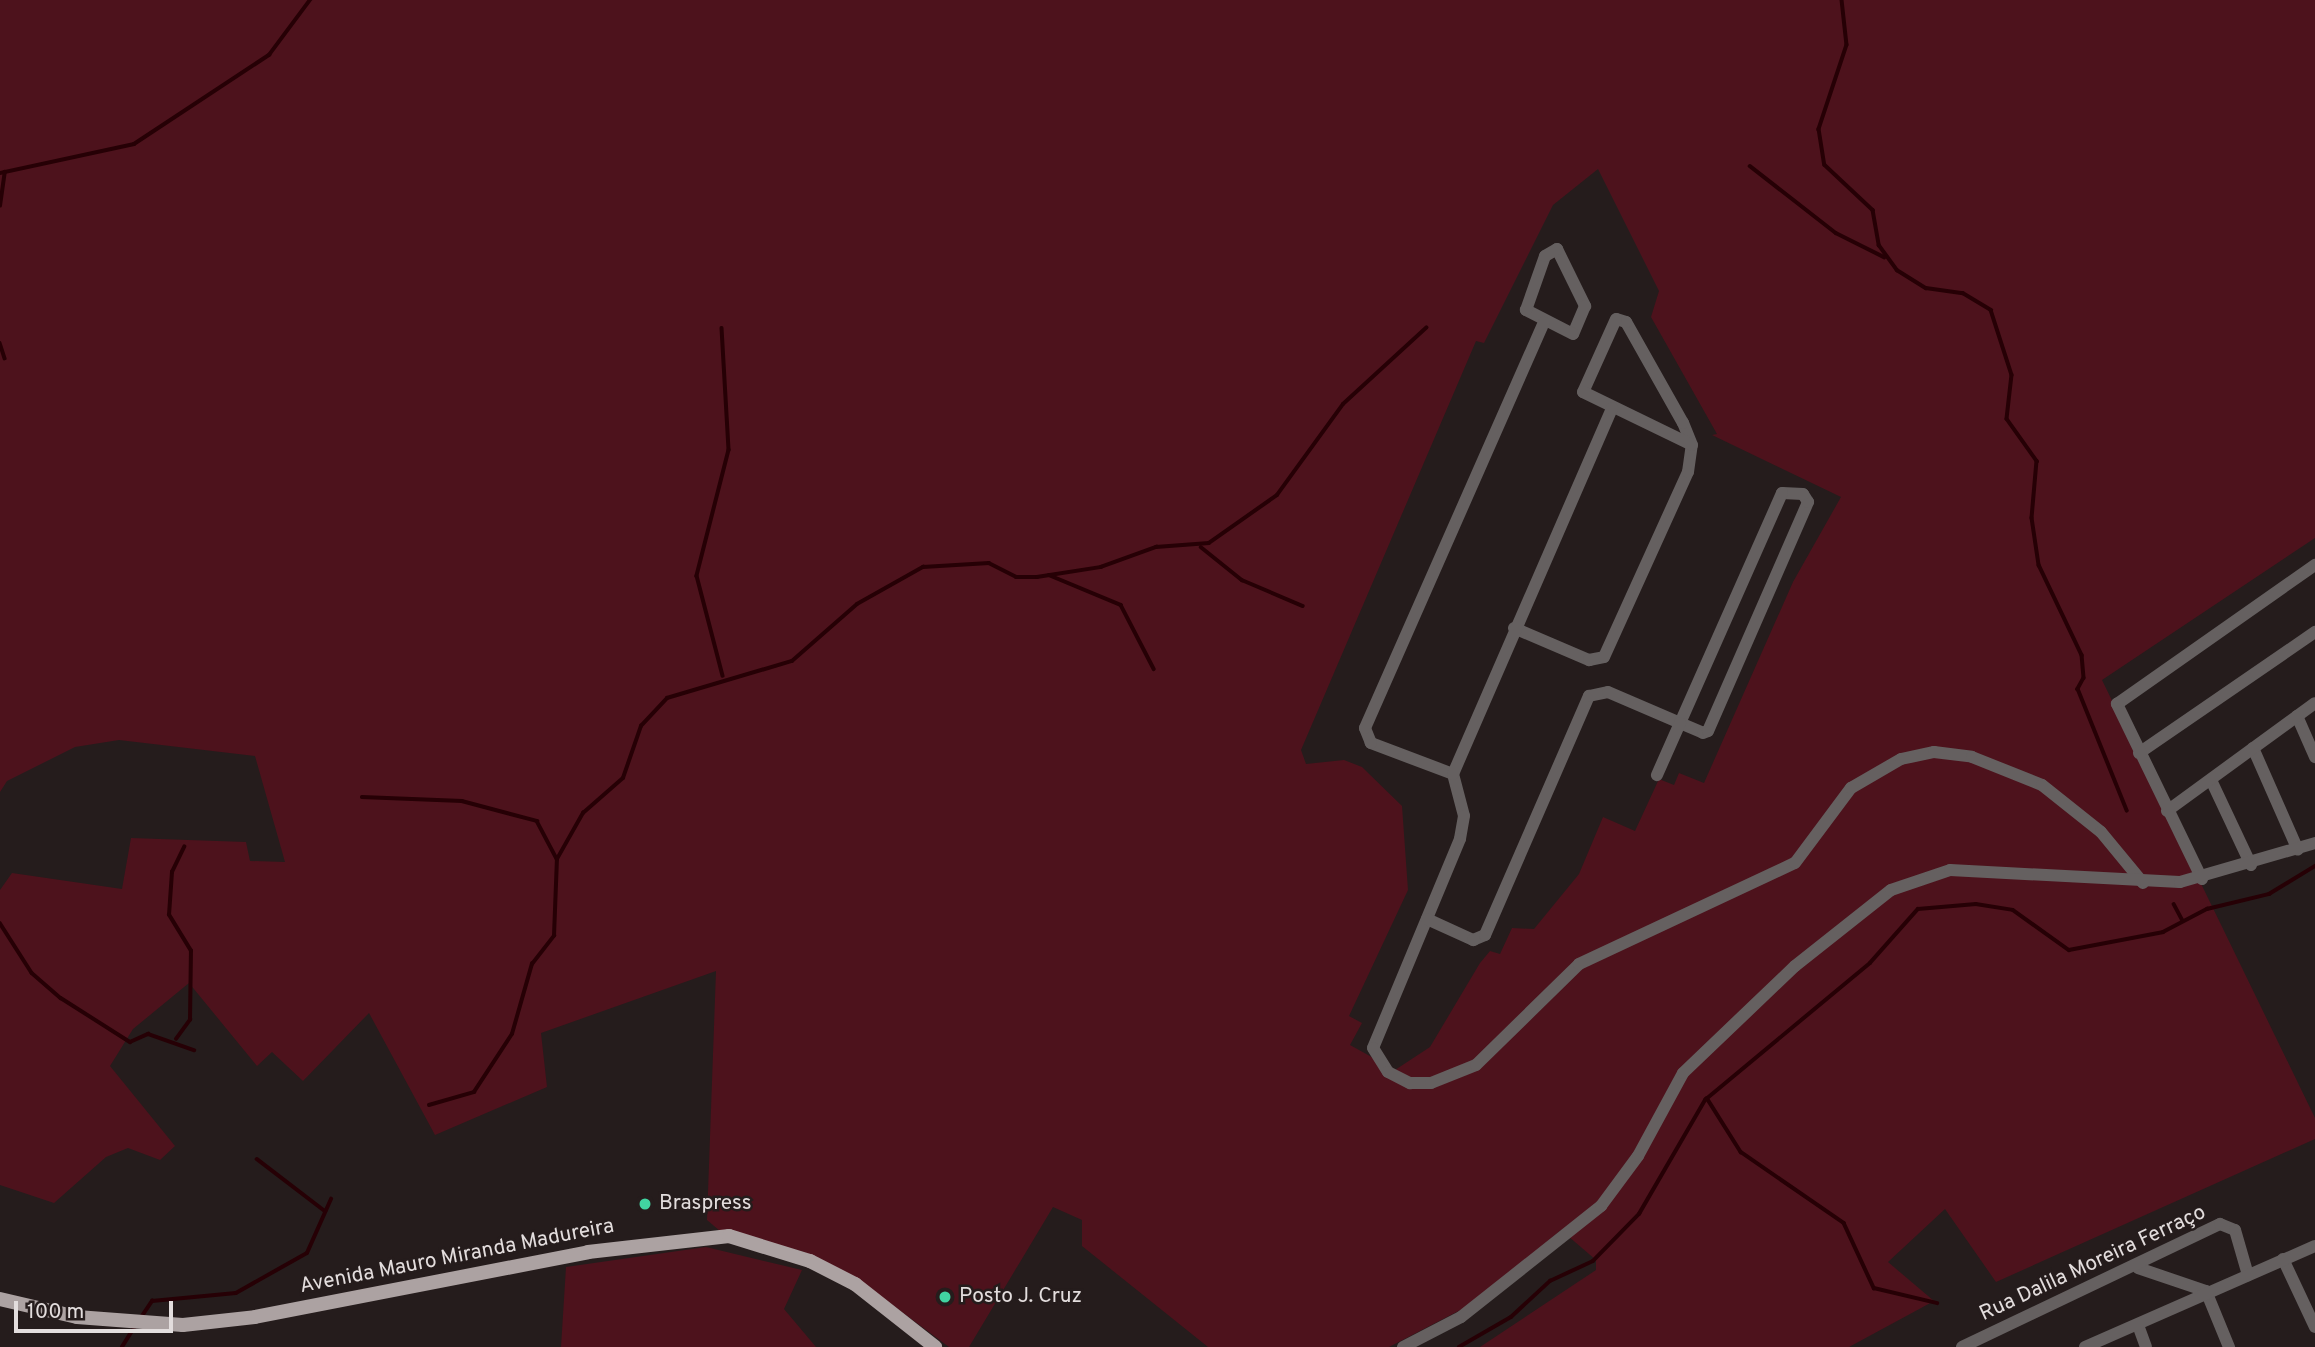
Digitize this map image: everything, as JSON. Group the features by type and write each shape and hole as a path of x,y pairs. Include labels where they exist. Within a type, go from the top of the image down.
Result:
{"main road":[{"name":"Avenida Mauro Miranda Madureira","path":"0,1298 77,1318 183,1325 255,1317 588,1252 729,1236 798,1256 855,1284 935,1347"}],"street":[{"path":"1557,249 1583,297 1585,314 1573,334 1544,323 1527,313 1527,303 1545,256 1557,249"},
{"path":"1514,628 1589,660 1604,656 1688,472 1692,445 1620,320 1610,324 1583,387 1587,396 1692,445"},
{"path":"1453,775 1371,743 1365,728 1544,323"},
{"path":"1612,408 1514,628 1453,775 1463,808 1460,839 1373,1048 1388,1072 1410,1083 1431,1083 1476,1065 1579,964 1795,863 1851,788 1901,760 1934,752 1972,757 2042,785 2101,832 2143,883"},
{"path":"1427,919 1474,940 1485,935 1589,696 1608,692 1680,723 1708,731 1808,502 1802,494 1782,493 1680,723 1657,775"},
{"path":"2202,879 2119,714 2120,699 2315,565"},
{"path":"2139,753 2315,632"},
{"path":"2167,811 2315,703"},
{"path":"2297,716 2315,758"},
{"path":"2253,748 2298,850"},
{"path":"2211,780 2251,865"},
{"path":"1403,1347 1461,1317 1601,1206 1638,1156 1683,1073 1795,966 1891,890 1960,869 2143,883 2202,879 2315,843"},
{"name":"Rua Dalila Moreira Ferraço","path":"1962,1347 2138,1268 2220,1224 2235,1230 2248,1275"},
{"path":"2085,1347 2138,1325 2206,1291 2315,1246"},
{"path":"2283,1259 2315,1327"},
{"path":"2138,1268 2206,1291 2229,1347"},
{"path":"2138,1325 2146,1347"}],"shaded area":[{"path":"0,0 2315,0 2315,538 2102,680 2315,1118 2315,1139 1996,1282 1945,1209 1888,1262 1934,1301 1849,1347 1480,1347 1596,1270 1596,1260 1561,1230 1474,1303 1389,1347 1208,1347 1082,1246 1082,1220 1053,1207 969,1347 949,1347 875,1292 804,1252 720,1231 707,1220 716,971 541,1033 547,1087 435,1135 369,1013 303,1081 272,1052 257,1066 189,983 133,1029 110,1066 175,1146 160,1160 128,1148 106,1157 54,1203 0,1185 0,890 12,873 122,889 131,838 246,842 250,861 285,862 255,756 119,740 75,747 7,781 0,792","holes":["1598,169 1659,291 1651,317 1717,434 1712,435 1841,497 1793,582 1704,783 1679,773 1674,785 1659,779 1635,831 1603,817 1579,874 1534,929 1512,928 1500,954 1490,951 1480,963 1430,1047 1395,1070 1350,1045 1362,1023 1349,1016 1408,890 1402,806 1362,767 1344,760 1306,764 1301,750 1476,341 1484,343 1553,205"]},
{"path":"706,1247 802,1270 784,1309 816,1347 561,1347 566,1267"}],"waterway":[{"path":"0,173 134,144 269,55 310,0"},
{"path":"1842,0 1847,45 1819,129 1825,165 1873,210 1879,245 1897,270 1926,288 1963,293 1991,310 2012,375 2007,419 2037,461 2032,518 2039,565 2082,655 2084,678 2078,689 2127,810"},
{"path":"1750,166 1836,233 1884,257"},
{"path":"0,206 5,172"},
{"path":"722,328 729,450 697,576 723,676"},
{"path":"429,1105 474,1092 512,1034 532,964 554,936 557,859 583,813 623,778 641,726 667,698 792,661 857,604 923,567 989,563 1016,577 1037,577 1101,567 1156,547 1209,543 1277,495 1343,404 1426,328"},
{"path":"0,343 5,358"},
{"path":"1201,547 1242,580 1303,606"},
{"path":"1049,575 1121,605 1154,669"},
{"path":"362,797 462,801 537,821 557,859"},
{"path":"176,1039 190,1020 191,951 169,915 172,872 184,847"},
{"path":"1459,1347 1511,1317 1550,1281 1593,1261 1639,1214 1705,1100 1870,963 1918,909 1976,904 2013,910 2069,950 2163,932 2207,909 2269,894 2315,866"},
{"path":"2174,904 2183,921"},
{"path":"0,923 32,973 61,998 130,1042 148,1034 194,1050"},
{"path":"1707,1098 1741,1152 1844,1223 1874,1288 1937,1303"},
{"path":"257,1159 325,1211"},
{"path":"140,1319 152,1301 236,1293 307,1253 331,1199"},
{"path":"122,1347 136,1325"}],"place":[{"name":"Braspress","path":"645,1204"},
{"name":"Posto J. Cruz","path":"945,1297"}]}
